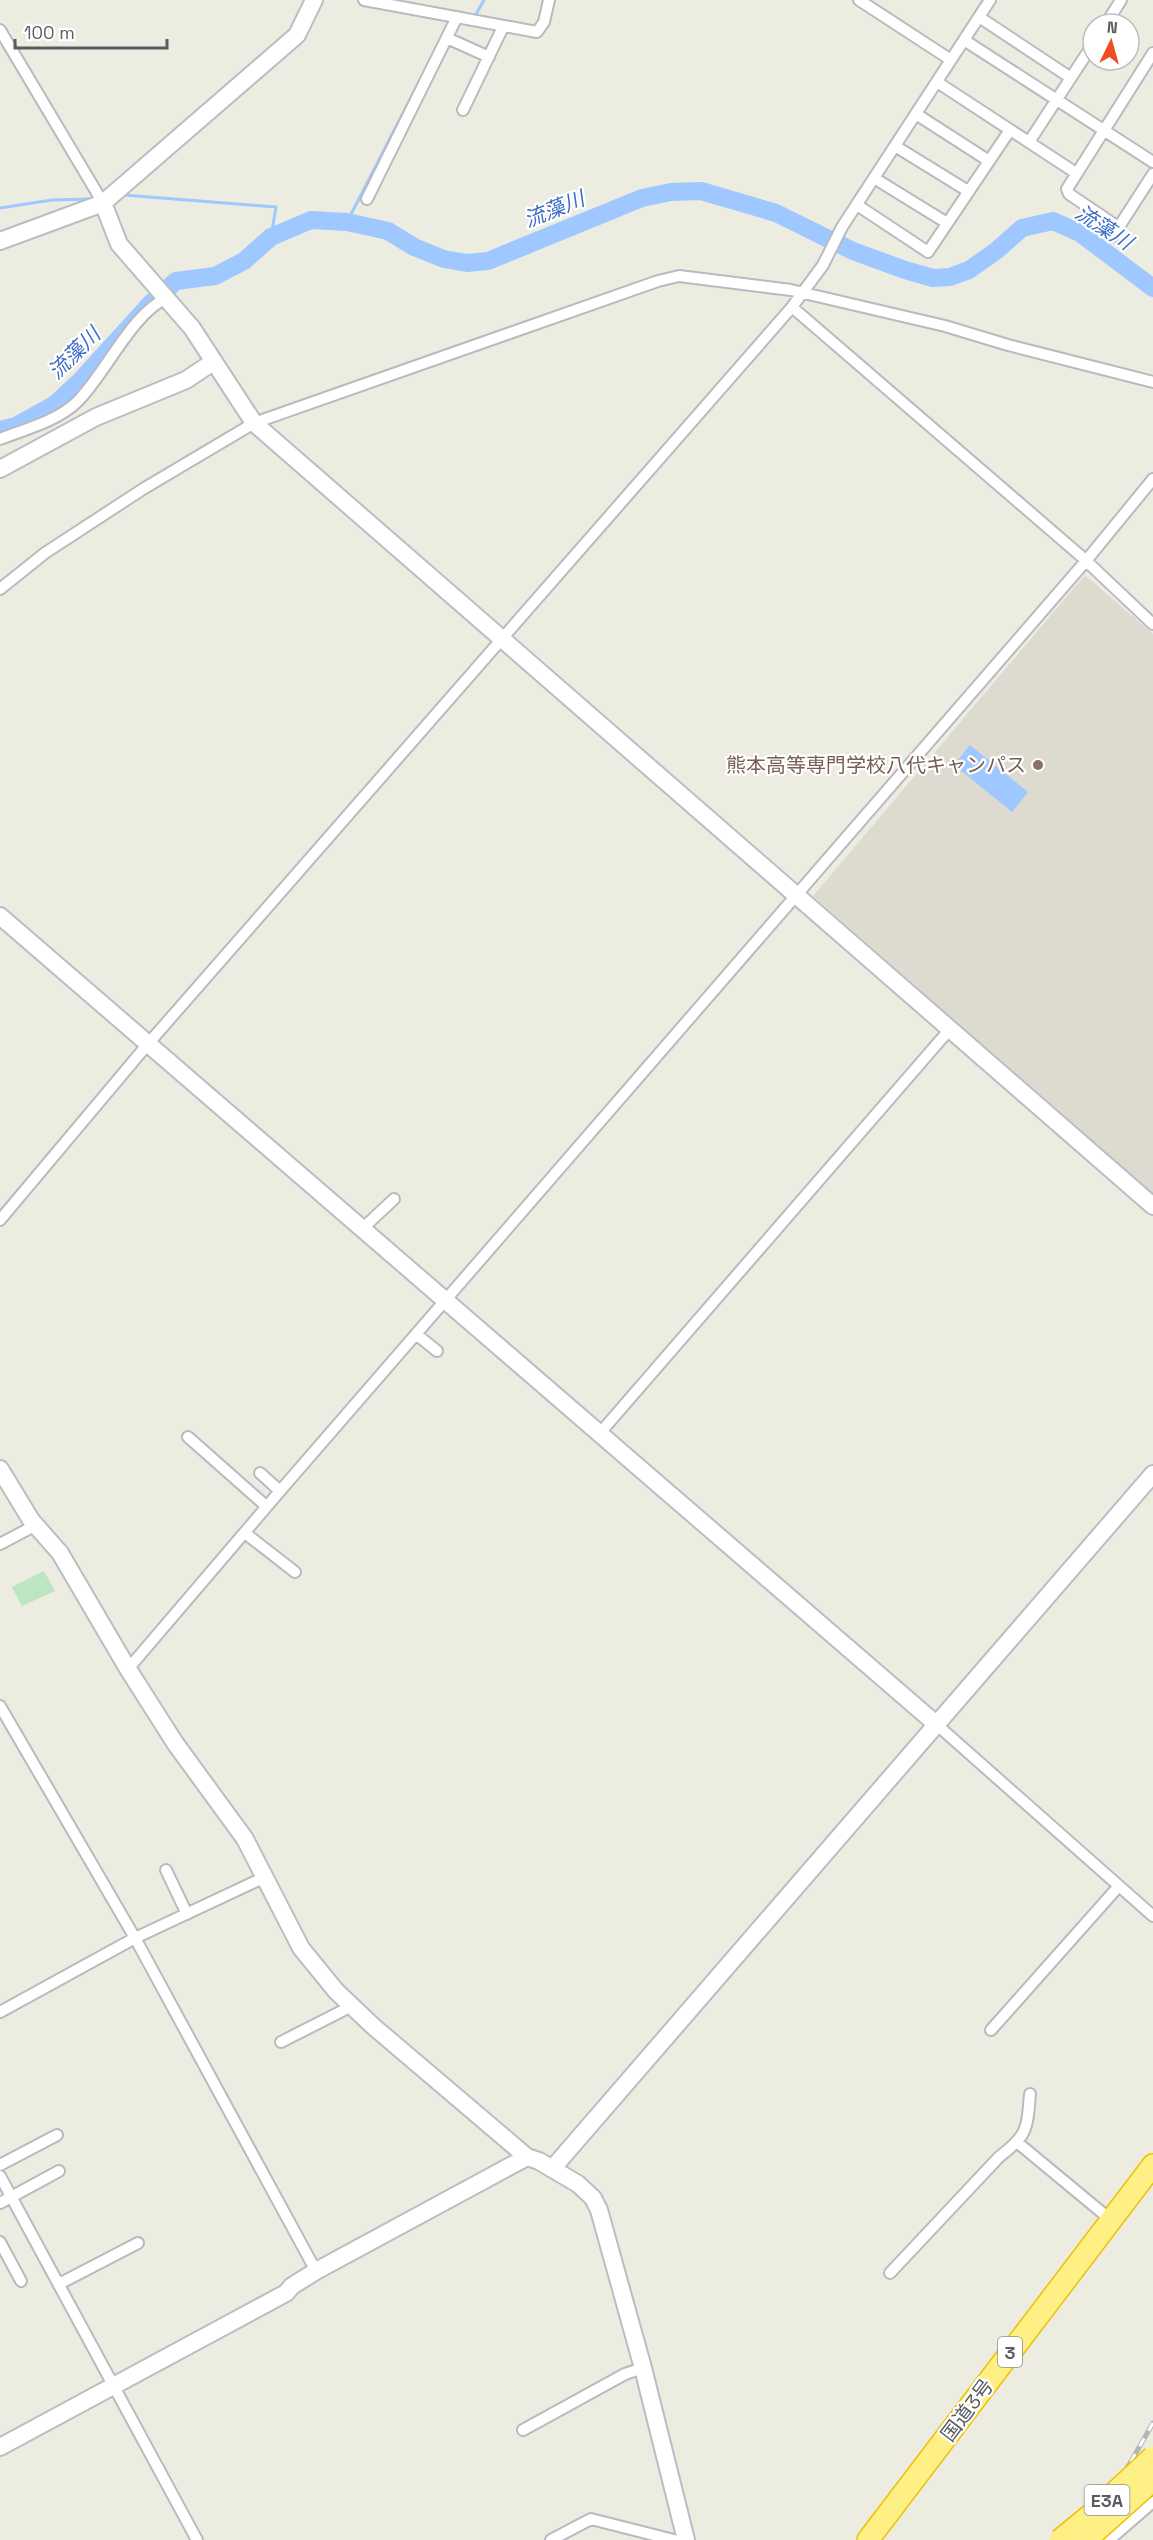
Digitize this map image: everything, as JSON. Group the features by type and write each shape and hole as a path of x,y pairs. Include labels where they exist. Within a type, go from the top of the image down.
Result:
{"highway":[{"name":"国道3号","path":"868,2540 1153,2165"},
{"name":"E3A","path":"1060,2540 1153,2457"},
{"name":"E3A","path":"1086,2540 1153,2480"}],"street":[{"path":"0,241 103,203 297,34 314,0"},
{"path":"364,0 388,2 503,27 540,31 549,0"},
{"path":"859,0 951,60"},
{"path":"0,1220 147,1045 792,307 823,265 842,227 990,0"},
{"path":"366,199 457,17"},
{"path":"979,17 1071,78"},
{"path":"463,110 503,27"},
{"path":"0,30 103,203 119,244 192,328 254,423 1153,1206"},
{"path":"447,38 489,57"},
{"path":"964,40 1153,162"},
{"path":"1153,52 1067,189 1069,194 1115,232 1153,174"},
{"path":"1029,142 1081,63"},
{"path":"937,82 1076,173"},
{"path":"916,114 989,161"},
{"path":"857,205 928,252 1010,130"},
{"path":"895,146 968,191"},
{"path":"874,178 947,223"},
{"path":"0,590 45,553 143,489 254,423 658,281 679,276 802,292 945,326 1008,345 1153,382"},
{"path":"0,439 61,414 77,403 141,319 156,302 166,297"},
{"path":"792,307 1153,624"},
{"path":"0,469 96,417 186,380 213,362"},
{"path":"128,1669 795,894 1085,562 1153,479"},
{"path":"0,916 147,1045 600,1432 1153,1916"},
{"path":"600,1432 950,1029"},
{"path":"362,1229 394,1199"},
{"path":"416,1334 437,1351"},
{"path":"188,1437 266,1506"},
{"path":"0,1469 36,1525 60,1553 128,1669 175,1743 245,1839 301,1948 336,1990 479,2119 527,2157 579,2184 593,2198 599,2210 643,2368 686,2540"},
{"path":"260,1473 280,1491"},
{"path":"552,2169 1153,1474"},
{"path":"0,1544 36,1525"},
{"path":"245,1533 295,1572"},
{"path":"0,1706 135,1938 316,2271"},
{"path":"166,1870 187,1914"},
{"path":"0,2012 135,1938 265,1877"},
{"path":"991,2030 1118,1887"},
{"path":"281,2042 344,2010 351,2004"},
{"path":"890,2274 999,2157 1018,2143 1027,2127 1030,2094"},
{"path":"0,2165 57,2134"},
{"path":"1018,2143 1111,2220"},
{"path":"0,2447 286,2293 292,2286 316,2271 527,2157"},
{"path":"0,2203 59,2171"},
{"path":"0,2176 197,2540"},
{"path":"0,2242 21,2281"},
{"path":"59,2284 138,2243"},
{"path":"523,2430 625,2374 643,2368"},
{"path":"1109,2540 1153,2502"},
{"path":"551,2540 591,2519 674,2540"}],"shaded area":[{"name":"熊本高等専門学校八代キャンパス","path":"1085,575 1153,634 1153,1195 813,896"}],"green space":[{"path":"44,1571 55,1591 22,1606 12,1587"}],"water":[{"path":"970,745 1028,792 1012,812 954,765"}],"waterway":[{"path":"475,16 484,0"},
{"path":"347,222 416,88"},
{"name":"流藻川","path":"0,430 16,426 54,405 81,380 151,303 176,281 215,276 244,261 271,237 311,220 347,222 388,231 414,247 444,259 467,263 488,261 642,198 671,192 701,191 776,213 853,251 933,278 950,277 969,270 996,251 1022,228 1053,221 1080,233 1153,288"},
{"path":"124,195 276,207 271,237"},
{"path":"0,208 52,200 89,199"}],"railway":[{"path":"1086,2540 1153,2423"}],"place":[{"name":"熊本高等専門学校八代キャンパス","path":"1038,765"}]}
